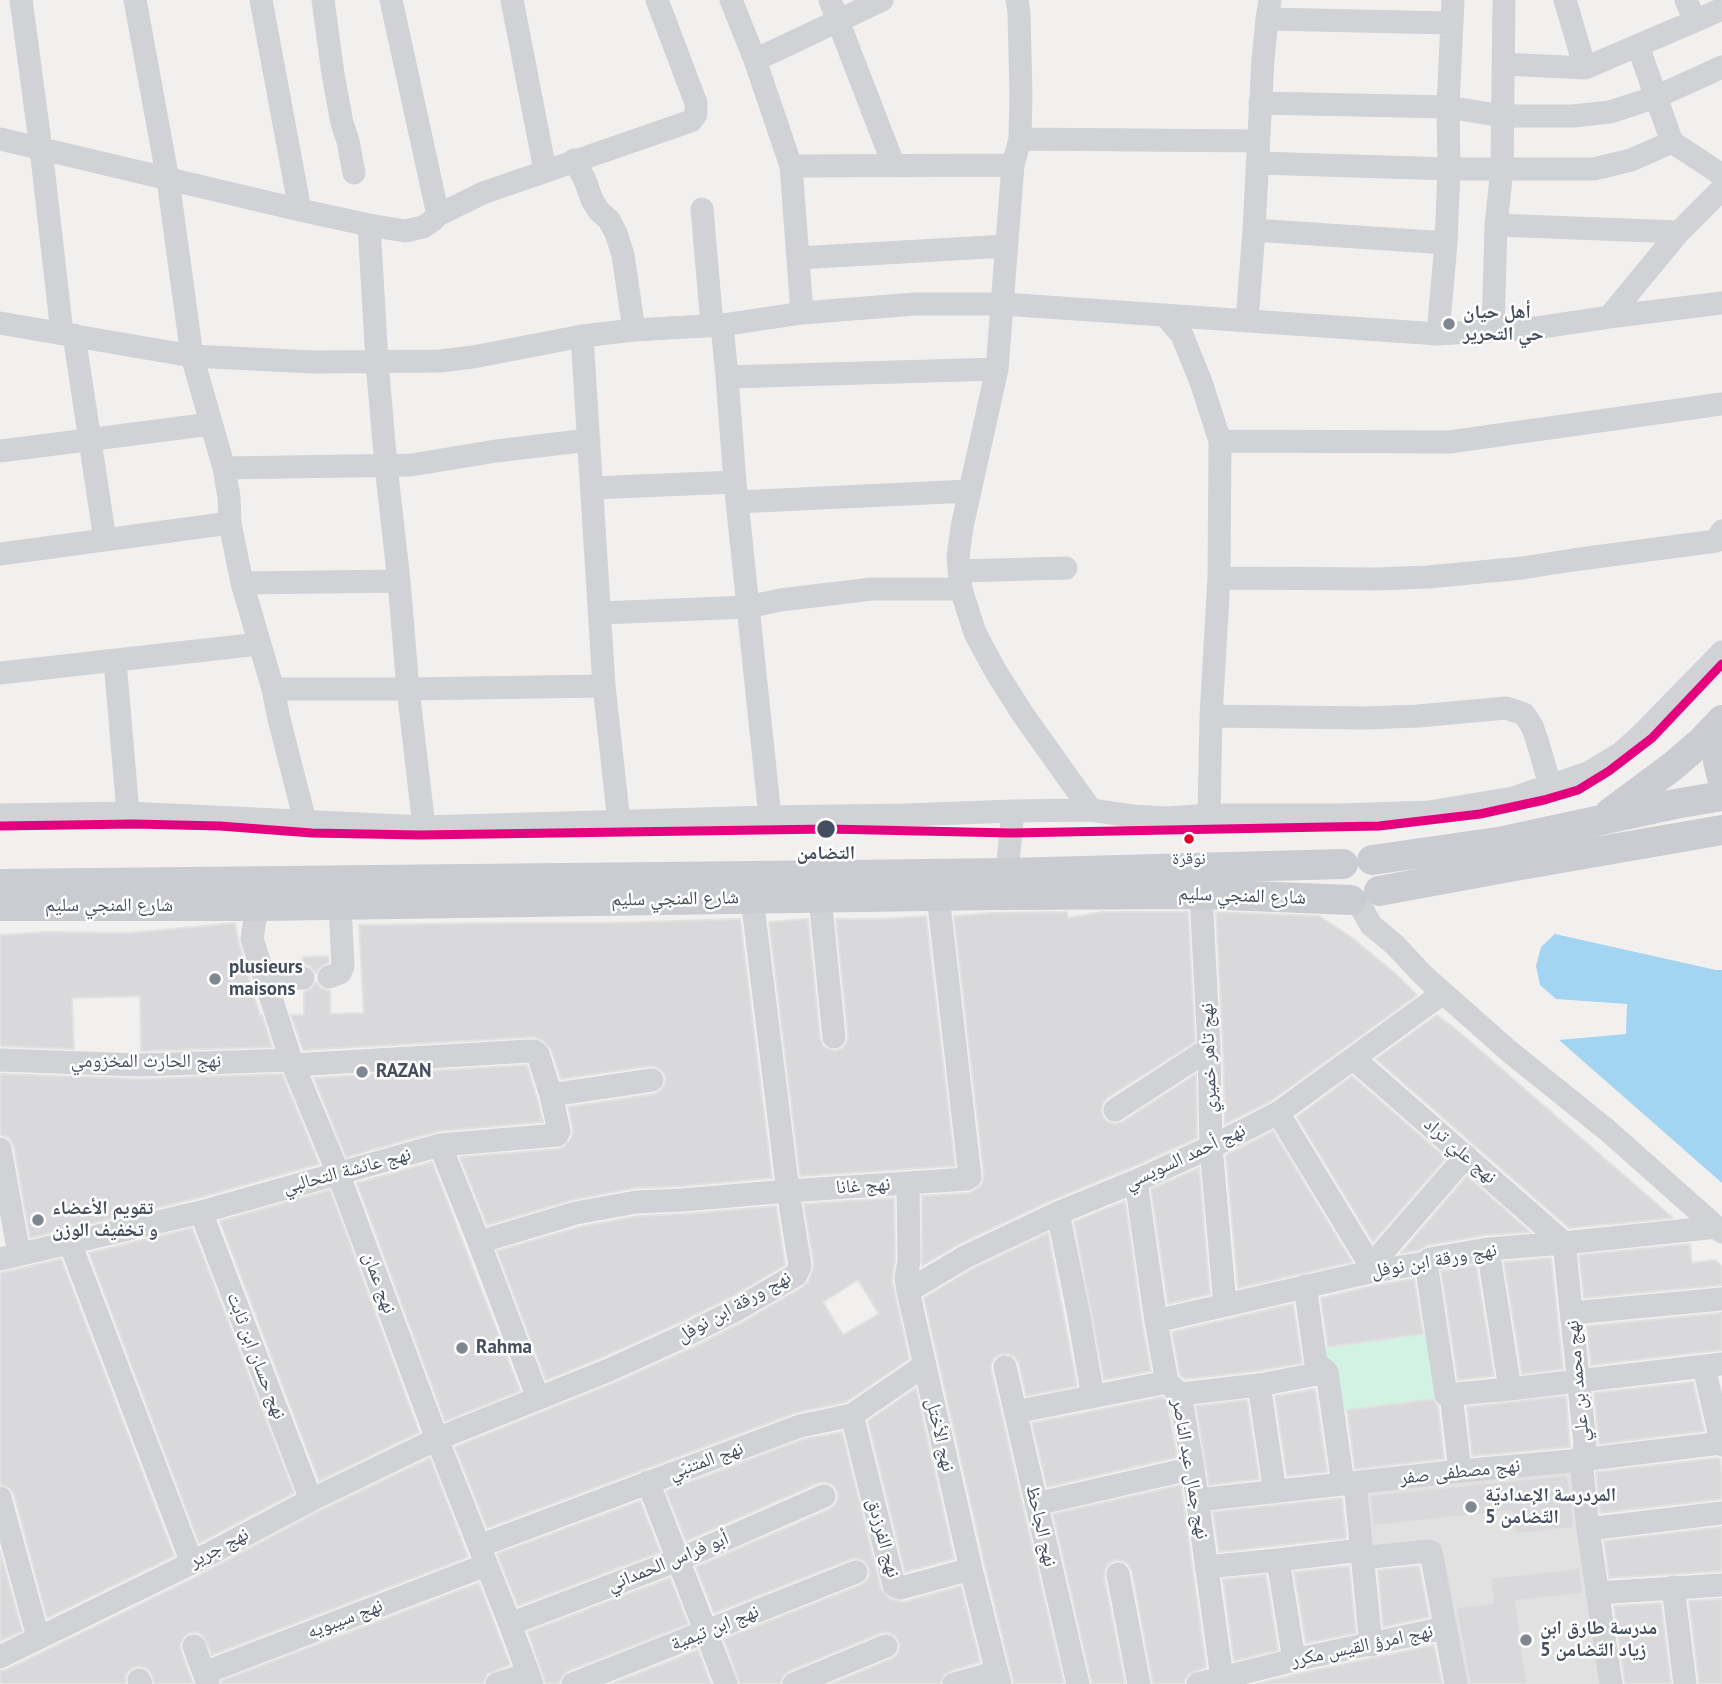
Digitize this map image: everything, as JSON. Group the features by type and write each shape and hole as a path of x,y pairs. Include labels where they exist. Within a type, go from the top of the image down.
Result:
{"main road":[{"path":"1597,822 1673,766 1722,720"},
{"path":"1722,735 1718,761 1722,777"},
{"path":"1373,860 1381,871 1382,885 1366,898 1340,891 1337,877 1343,864 1348,859 1360,856 1373,860 1504,841 1722,796"},
{"name":"شارع المنجي سليم","path":"0,884 269,894 340,905 1201,894 1366,898 1522,864 1721,827"},
{"name":"شارع المنجي سليم","path":"0,906 269,894 1343,864"}],"street":[{"path":"21,0 68,334 90,440 105,540"},
{"path":"135,0 168,180 192,356 224,468 230,523 242,583 273,689 304,821"},
{"path":"261,0 300,210"},
{"path":"323,0 332,74 354,173"},
{"path":"391,0 438,215"},
{"path":"512,0 545,170"},
{"path":"0,139 300,210 369,225 405,231 416,230 432,222 438,215 483,192 691,121 696,114 696,103 657,0"},
{"path":"731,0 755,60 791,166 802,313"},
{"path":"755,60 834,10 882,0"},
{"path":"1017,0 1020,139 1013,165 997,369 962,527 958,556 960,580 975,633 996,672 1091,810"},
{"path":"1493,330 1496,225 1502,169 1504,0"},
{"path":"1565,0 1585,68"},
{"path":"1686,0 1695,21"},
{"path":"1503,64 1585,68 1722,9"},
{"path":"834,10 894,166"},
{"path":"1247,321 1260,103 1269,10 1452,11 1446,243 1438,334"},
{"path":"1638,46 1672,142 1722,175"},
{"path":"1260,103 1448,107 1502,116 1573,116 1610,112 1656,97 1722,67"},
{"path":"1020,139 1257,152 1449,169 1594,169 1631,160 1672,142"},
{"path":"574,160 592,200 616,233 624,255 634,330"},
{"path":"791,166 1013,165"},
{"path":"1609,317 1679,232 1722,189"},
{"path":"702,209 717,325 727,377 736,492 770,817"},
{"path":"369,225 386,466 424,827"},
{"path":"1496,225 1679,232"},
{"path":"1254,230 1446,243"},
{"path":"797,258 1006,246"},
{"path":"0,323 192,356 301,362 377,362 473,357 582,336 915,304 1003,304 1438,334 1535,328 1722,303"},
{"path":"1165,315 1182,335 1220,441 1219,578 1211,716 1209,815"},
{"path":"582,336 604,686 619,822"},
{"path":"727,377 997,369"},
{"path":"1220,441 1449,442 1722,404"},
{"path":"0,451 211,425"},
{"path":"224,468 386,466 589,440"},
{"path":"592,488 736,492 969,491"},
{"path":"0,554 230,523"},
{"path":"1219,578 1428,578 1720,541"},
{"path":"600,613 748,607 791,598 1066,568"},
{"path":"242,583 400,581"},
{"path":"0,673 259,644"},
{"path":"0,815 128,813 424,827 1013,810 1091,810 1168,818 1429,812 1513,798 1588,773 1621,753 1722,652"},
{"path":"115,661 128,813"},
{"path":"273,689 604,686"},
{"path":"1211,716 1367,718 1506,708 1524,714 1532,726 1550,785"},
{"path":"1007,873 1013,810"},
{"name":"نهج عمان","path":"269,894 255,919 252,939 292,1063 338,1173 530,1679"},
{"name":"نهج تاهر خميري","path":"1201,894 1211,1147 1225,1305"},
{"name":"نهج غانا","path":"479,1241 576,1213 636,1202 970,1177 939,896"},
{"name":"نهج ورقة ابن نوفل","path":"437,1439 609,1370 686,1335 796,1275 800,1266 788,1191 752,898"},
{"path":"820,898 834,1037"},
{"path":"1366,898 1371,925 1395,945 1410,963 1510,1052 1607,1130 1719,1229"},
{"path":"330,977 340,973 343,966 340,905"},
{"path":"265,980 303,978"},
{"name":"نهج أحمد السويسي","path":"908,1291 965,1257 1058,1213 1211,1147 1278,1114 1443,993"},
{"path":"1115,1110 1209,1049"},
{"name":"نهج الحارث المخزومي","path":"0,1060 140,1065 292,1063 534,1051 538,1054 551,1095"},
{"name":"نهج عليّ تراد","path":"1354,1059 1564,1243"},
{"path":"551,1095 652,1080"},
{"name":"نهج عائشة التحالبي","path":"10,1256 201,1212 440,1145 557,1135 559,1132 551,1095"},
{"path":"1278,1114 1373,1269"},
{"path":"440,1145 538,1398"},
{"path":"0,1149 10,1256"},
{"path":"1373,1269 1381,1254 1466,1156"},
{"name":"نهج جمال عبد الناصر","path":"1136,1181 1156,1321 1193,1468 1222,1678"},
{"name":"نهج الأختل","path":"908,1183 908,1291 998,1678"},
{"name":"نهج حسان ابن ثابت","path":"201,1212 311,1500"},
{"path":"1058,1213 1079,1311 1093,1396"},
{"name":"نهج ورقة ابن نوفل","path":"1156,1321 1373,1269 1426,1263 1430,1259 1488,1249 1719,1229"},
{"path":"70,1243 192,1563"},
{"name":"نهج محمد بن علي","path":"1564,1243 1585,1443 1581,1460 1588,1529 1611,1684"},
{"path":"1488,1249 1510,1389"},
{"path":"1426,1263 1460,1471"},
{"path":"1305,1286 1316,1363 1326,1372 1349,1483 1361,1554 1371,1645"},
{"path":"1572,1313 1722,1299"},
{"name":"نهج المتنبّي","path":"483,1556 648,1482 800,1426 852,1415 925,1365"},
{"path":"1449,1395 1713,1366 1722,1444"},
{"name":"نهج الجاحظ","path":"1004,1367 1078,1684"},
{"path":"1015,1412 1093,1396 1174,1388 1259,1385 1326,1372"},
{"path":"1259,1385 1275,1492"},
{"name":"نهج الفرزدق","path":"852,1415 894,1585 901,1588 971,1569"},
{"name":"نهج جرير","path":"0,1657 115,1602 311,1500 437,1439"},
{"name":"نهج مصطفى صفر","path":"1198,1500 1722,1444"},
{"path":"1036,1504 1193,1468"},
{"path":"648,1482 726,1684"},
{"name":"أبو فراس الحمداني","path":"510,1624 678,1560 824,1496"},
{"path":"0,1499 38,1637"},
{"path":"1588,1529 1722,1513"},
{"path":"1206,1567 1361,1554 1431,1552 1456,1684"},
{"name":"نهج سيبويه","path":"206,1678 483,1556"},
{"path":"1278,1560 1293,1660"},
{"name":"نهج ابن تيمية","path":"573,1684 856,1572"},
{"path":"1118,1574 1139,1684"},
{"path":"1597,1593 1722,1586"},
{"path":"1673,1587 1685,1684"},
{"name":"نهج امرؤ القيس مكرر","path":"1198,1684 1222,1678 1269,1676 1293,1660 1445,1628"},
{"path":"194,1646 206,1678"},
{"path":"794,1684 886,1646"},
{"path":"954,1684 998,1678"},
{"path":"496,1684 530,1679"}],"shaded area":[{"path":"1574,1465 1605,1684 1461,1684 1440,1545 1368,1550 1361,1488"}],"green space":[{"path":"1434,1333 1444,1397 1336,1412 1316,1348"}],"water":[{"path":"1555,934 1722,970 1722,1183 1559,1040 1626,1034 1627,1004 1556,999 1540,985 1536,966 1541,947"}],"building":[{"path":"1067,912 1068,918 1102,912 1188,912 1195,1042 1107,1098 1101,1110 1108,1122 1122,1122 1196,1074 1197,1138 1052,1200 959,1244 922,1266 922,1196 969,1193 982,1184 984,1176 954,916"},
{"path":"1216,912 1319,916 1351,937 1417,995 1271,1101 1225,1124"},
{"path":"926,916 955,1166 800,1176 769,922 808,919 820,1038 823,1046 835,1051 843,1048 848,1036 836,919"},
{"path":"740,919 772,1178 634,1188 572,1200 487,1225 460,1157 564,1147 572,1137 573,1129 568,1107 655,1094 665,1084 666,1077 662,1071 650,1066 561,1079 551,1049 542,1040 534,1037 303,1050 291,1015 304,1015 304,992 311,989 316,982 321,988 330,991 330,1014 364,1013 359,925"},
{"path":"235,923 260,1016 262,1015 272,1047 141,1051 140,996 72,998 74,1049 0,1046 0,935 46,932 130,933"},
{"path":"328,956 329,962 316,973 310,966 303,964 303,957"},
{"path":"1437,1015 1673,1218 1569,1228 1376,1059"},
{"path":"527,1065 543,1122 439,1131 346,1157 314,1078"},
{"path":"0,1074 139,1079 282,1074 319,1164 198,1198 30,1238 14,1147 10,1139 0,1135"},
{"path":"1352,1076 1446,1158 1373,1242 1297,1117"},
{"path":"1273,1131 1352,1262 1238,1288 1226,1155"},
{"path":"432,1162 520,1391 445,1421 357,1183"},
{"path":"1199,1168 1210,1294 1168,1304 1151,1189"},
{"path":"1467,1176 1530,1232 1486,1235 1428,1245 1419,1250 1401,1253"},
{"path":"330,1190 419,1432 319,1481 220,1221"},
{"path":"894,1198 895,1260 892,1280 909,1359 846,1402 795,1413 487,1528 455,1447 614,1383 692,1348 803,1287 809,1281 814,1265 804,1204","holes":["858,1280 879,1314 843,1335 823,1302"]},
{"path":"1125,1201 1151,1371 1104,1380 1074,1222"},
{"path":"776,1206 785,1265 729,1298 680,1322 546,1380 497,1251 579,1227 638,1216"},
{"path":"192,1228 294,1493 199,1543 89,1253"},
{"path":"1048,1233 1077,1386 1026,1396 1015,1357 1001,1354 995,1357 991,1369 1064,1684 1014,1684 924,1298 972,1269"},
{"path":"1690,1244 1692,1263 1716,1260 1722,1267 1722,1285 1584,1298 1579,1255"},
{"path":"1551,1258 1563,1369 1522,1374 1504,1262"},
{"path":"61,1259 174,1556 47,1618 14,1494 0,1484 0,1273"},
{"path":"1476,1265 1494,1376 1458,1380 1441,1271"},
{"path":"1414,1279 1423,1334 1328,1347 1321,1298"},
{"path":"1293,1304 1302,1363 1185,1379 1180,1375 1172,1332"},
{"path":"1722,1313 1722,1350 1591,1365 1587,1326"},
{"path":"1693,1382 1704,1431 1599,1444 1594,1393"},
{"path":"916,1388 954,1559 905,1572 868,1421"},
{"path":"1315,1389 1327,1472 1287,1476 1275,1396"},
{"path":"1566,1396 1570,1447 1472,1456 1467,1407"},
{"path":"1163,1397 1167,1401 1177,1457 1047,1487 1032,1423"},
{"path":"1433,1399 1438,1406 1444,1459 1355,1469 1347,1410"},
{"path":"1247,1400 1259,1479 1209,1485 1196,1406"},
{"path":"842,1432 881,1589 890,1599 904,1602 961,1586 980,1662 950,1671 944,1675 940,1684 831,1684 897,1655 899,1641 887,1632 789,1671 780,1684 740,1684 724,1639 861,1585 870,1575 869,1568 864,1561 851,1559 714,1613 696,1567 830,1509 836,1504 837,1491 832,1484 818,1483 686,1541 666,1491 804,1439"},
{"path":"430,1458 468,1557 212,1655 203,1636 197,1632 189,1633 180,1644 193,1684 155,1684 151,1673 139,1666 128,1672 126,1684 0,1684 0,1671 198,1576 317,1512"},
{"path":"1720,1459 1722,1475 1722,1499 1600,1513 1596,1472"},
{"path":"1568,1475 1574,1528 1515,1534 1512,1511 1373,1526 1370,1495"},
{"path":"1181,1485 1206,1667 1189,1674 1184,1684 1153,1684 1132,1571 1128,1564 1116,1560 1108,1564 1104,1577 1125,1684 1092,1684 1053,1514"},
{"path":"1342,1498 1346,1538 1219,1552 1213,1512"},
{"path":"640,1501 660,1552 518,1606 497,1554"},
{"path":"1722,1527 1722,1571 1609,1578 1604,1541"},
{"path":"0,1551 22,1631 0,1641"},
{"path":"1349,1566 1356,1633 1306,1643 1294,1572"},
{"path":"1419,1566 1429,1617 1383,1627 1378,1570"},
{"path":"1580,1568 1583,1594 1516,1601 1527,1684 1470,1684 1456,1607 1493,1603 1490,1578"},
{"path":"1266,1575 1278,1650 1234,1661 1223,1579"},
{"path":"670,1578 688,1624 568,1671 559,1684 546,1684 528,1632"},
{"path":"479,1583 510,1665 487,1674 483,1684 222,1684 221,1681"},
{"path":"1722,1599 1722,1684 1699,1684 1689,1601"},
{"path":"1661,1603 1671,1684 1625,1684 1614,1606"},
{"path":"1434,1645 1442,1684 1256,1684 1297,1674"},
{"path":"698,1650 711,1684 611,1684"}],"transit line":[{"path":"0,826 134,824 220,826 312,833 420,835 828,829 1011,833 1379,826 1480,814 1578,790 1609,771 1652,738 1722,664"}],"place":[{"name":"أهل حيان حي التحرير","path":"1449,324"},
{"name":"التضامن","path":"826,829"},
{"name":"نوقرة","path":"1189,839"},
{"name":"plusieurs maisons","path":"215,979"},
{"name":"RAZAN","path":"362,1072"},
{"name":"تقويم الأعضاء و تخفيف الوزن","path":"38,1220"},
{"name":"Rahma","path":"462,1348"},
{"name":"المردرسة الإعداديّة التّضامن 5","path":"1471,1507"},
{"name":"مدرسة طارق ابن زياد التّضامن 5","path":"1526,1640"}]}
